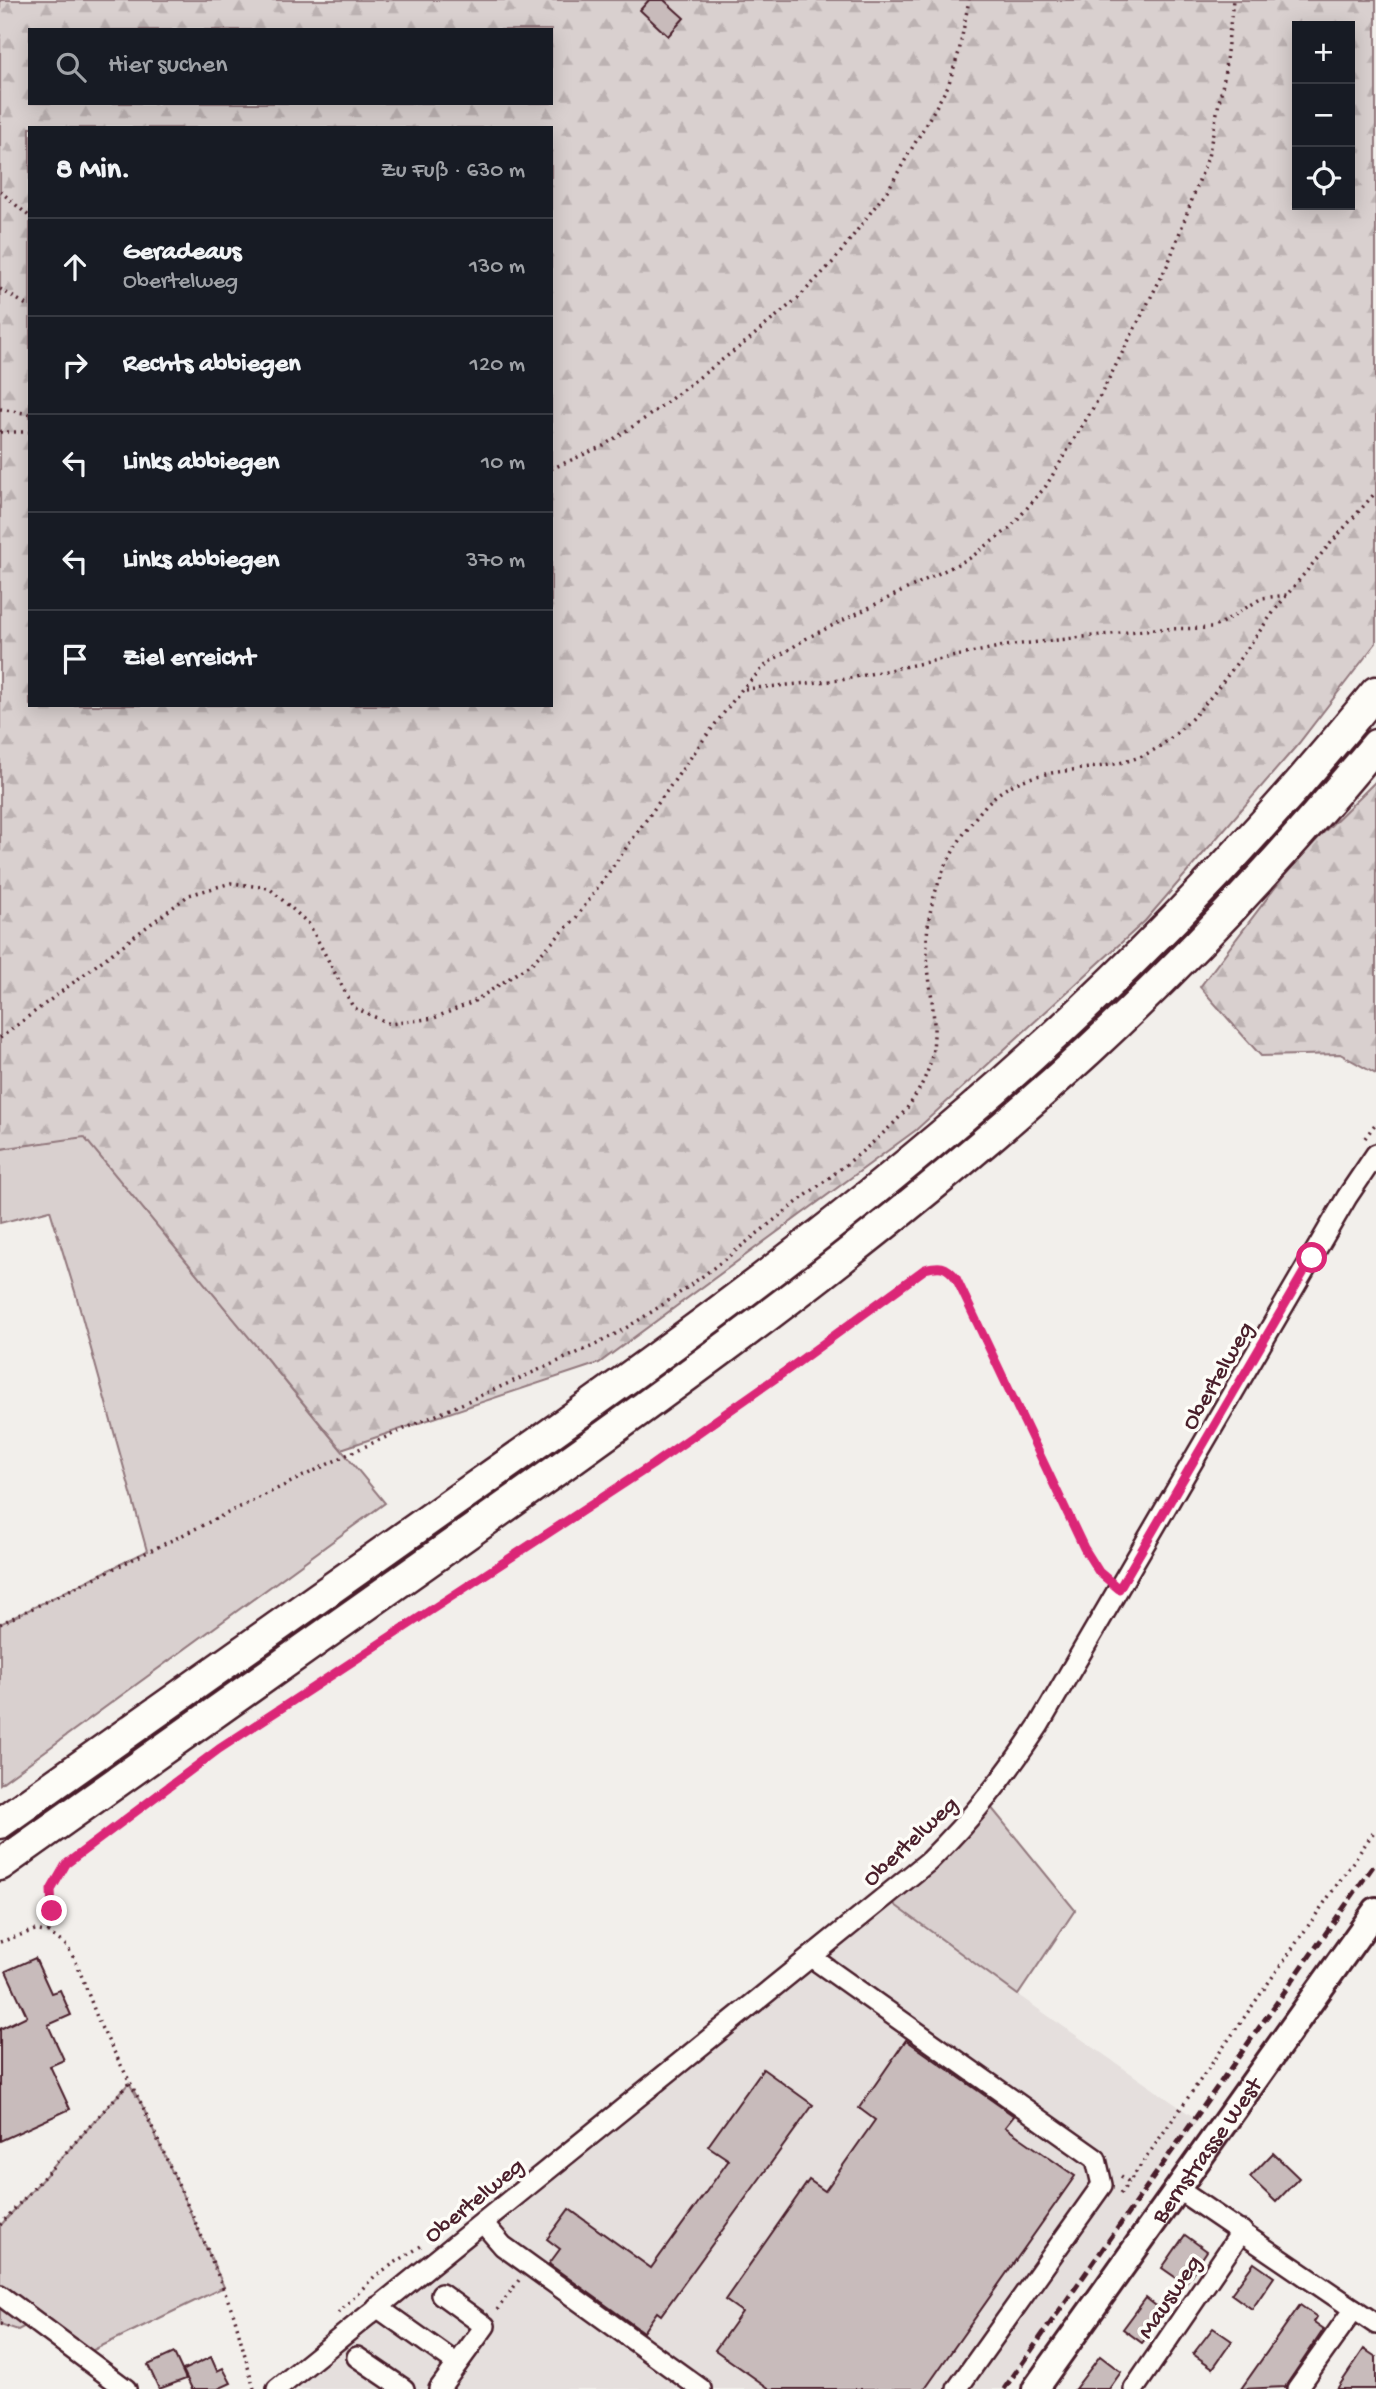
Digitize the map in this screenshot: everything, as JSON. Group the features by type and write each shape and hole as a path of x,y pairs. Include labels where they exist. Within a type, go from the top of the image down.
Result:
{"highway":[{"path":"0,1823 656,1358 898,1172 1028,1060 1142,952 1251,837 1376,692"},
{"path":"0,1865 676,1385 908,1207 1030,1103 1128,1013 1257,881 1376,746"}],"main road":[{"name":"Bernstrasse West","path":"1035,2389 1376,1910"}],"street":[{"name":"Obertelweg","path":"278,2389 929,1861 960,1831 1000,1783 1039,1725 1347,1197 1369,1148"},
{"path":"811,1957 1096,2159 1102,2185 957,2389"},
{"path":"1177,2188 1368,2314 1297,2389"},
{"path":"483,2223 503,2246 701,2389"},
{"name":"Mausweg","path":"1134,2389 1242,2231"},
{"path":"439,2389 485,2326 441,2294"},
{"path":"0,2295 126,2389"},
{"path":"377,2307 457,2364"},
{"path":"357,2357 404,2389"}],"path":[{"path":"553,468 603,446 647,417 747,341 798,298 834,261 889,188 942,98 958,52 969,0"},
{"path":"0,1038 189,895 231,883 269,888 309,924 353,1007 390,1024 434,1018 472,1002 531,964 576,918 704,739 743,689 768,663 807,638 970,558 1010,528 1045,486 1099,398 1168,264 1208,157 1224,78 1233,0"},
{"path":"0,191 28,215"},
{"path":"0,289 28,306"},
{"path":"0,410 28,414"},
{"path":"0,432 28,432"},
{"path":"0,1624 348,1454 627,1329 684,1291 838,1170 894,1123 913,1100 926,1076 935,1033 927,955 929,919 941,878 972,822 1002,789 1020,780 1039,774 1128,762 1161,746 1183,728 1202,706 1287,595 1376,492"},
{"path":"743,689 842,680 1004,646 1155,629 1213,628 1262,598 1287,595"},
{"path":"1369,1148 1376,1123"},
{"path":"50,1933 51,1890 60,1872 74,1857 219,1749 652,1465 925,1269 939,1265 950,1269 956,1278 1084,1548 1105,1579 1111,1569"},
{"path":"1096,2159 1129,2182 1376,1829"},
{"path":"0,1942 35,1930 50,1933 67,1946 77,1964 100,2025 142,2105 224,2287 254,2389"},
{"path":"0,2225 129,2083"},
{"path":"390,2264 431,2240"},
{"path":"485,2326 530,2266"}],"shaded area":[{"path":"884,1897 1018,1995 1198,2120 1004,2389 278,2389"}],"green space":[{"path":"0,0 1376,0 1376,643 1299,743 1145,921 916,1130 599,1363 341,1449 84,1137 0,1149"},
{"path":"1376,781 1376,1074 1340,1054 1261,1056 1200,987 1296,860"},
{"path":"84,1136 385,1503 0,1784 0,1624 147,1551 50,1210 0,1223 0,1149"},
{"path":"986,1801 1075,1910 1018,1995 884,1897"},
{"path":"129,2083 142,2105 224,2287 83,2355 35,2321 18,2330 0,2324 0,2226"}],"building":[{"path":"649,0 664,0 684,18 668,36 640,10"},
{"path":"35,1958 51,1993 60,1990 71,2015 48,2025 64,2060 50,2066 70,2109 0,2141 0,2029 27,2016 6,1971"},
{"path":"906,2040 1014,2116 1005,2127 1075,2176 925,2389 770,2389 715,2350 742,2312 725,2300 809,2180 825,2191 875,2120 859,2108"},
{"path":"763,2069 813,2105 661,2315 657,2312 643,2332 549,2264 560,2249 547,2239 569,2209 651,2268 729,2160 708,2146"},
{"path":"1273,2153 1299,2178 1276,2202 1250,2177"},
{"path":"1185,2235 1207,2251 1185,2284 1162,2268"},
{"path":"1254,2263 1274,2277 1252,2309 1231,2294"},
{"path":"1146,2298 1165,2313 1142,2343 1123,2329"},
{"path":"1300,2305 1317,2317 1314,2322 1324,2329 1285,2387 1241,2389"},
{"path":"1213,2328 1232,2341 1213,2368 1193,2354"},
{"path":"1364,2349 1376,2357 1376,2389 1337,2389"},
{"path":"174,2353 186,2379 159,2389 148,2365"},
{"path":"1100,2356 1121,2372 1109,2389 1075,2389"},
{"path":"211,2357 217,2371 223,2368 231,2383 218,2389 192,2389 183,2370"}],"railway":[{"path":"1004,2389 1376,1862"}],"route":[{"path":"52,1911 51,1890 66,1864 219,1749 652,1465 925,1269 939,1265 950,1269 956,1278 1084,1548 1099,1572 1119,1589 1312,1258"}]}
